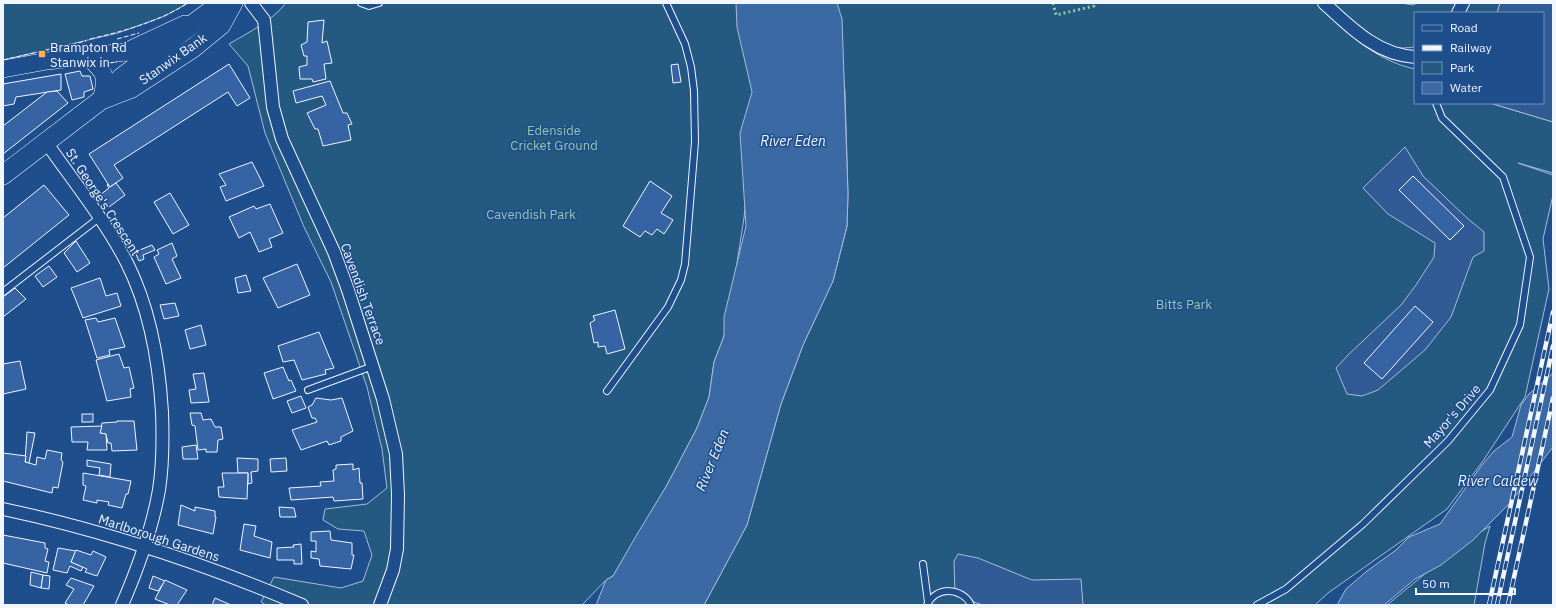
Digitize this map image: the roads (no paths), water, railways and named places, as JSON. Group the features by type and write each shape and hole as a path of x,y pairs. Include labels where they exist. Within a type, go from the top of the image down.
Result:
{"main road":[{"name":"Stanwix Bank","path":"101,100 136,86 193,48 228,3"},
{"name":"Stanwix Bank","path":"3,175 101,100 122,77 151,55 215,19 233,3"},
{"path":"125,52 215,19"},
{"path":"3,69 47,61 125,52 151,55"},
{"path":"87,56 105,76 101,100"}],"street":[{"name":"Cavendish Terrace","path":"251,3 264,20 273,107 282,139 334,252 348,290 383,399 396,454 398,495 397,549 394,570 380,605"},
{"path":"1324,3 1359,35 1381,48 1405,57 1414,57"},
{"path":"1458,12 1463,3"},
{"name":"St. George's Crescent","path":"46,142 99,218 126,262 149,321 158,366 164,443 159,490 145,546 122,605"},
{"name":"Marlborough Gardens","path":"3,509 100,532 145,546 261,587 302,605"}],"lane":[{"path":"361,3 369,6 379,3"},
{"path":"607,391 668,308 681,280 685,264 695,142 694,91 684,44 666,3"},
{"name":"Mayor's Drive","path":"1257,605 1286,589 1363,524 1448,441 1490,390 1520,325 1530,257 1503,177 1442,118 1436,104"},
{"path":"3,292 99,218"},
{"path":"308,390 373,366"},
{"path":"923,564 928,604"},
{"path":"928,604 934,596 941,592 949,591 957,592 964,596 971,605"}],"water":[{"name":"River Eden","path":"736,3 837,3 842,19 848,194 847,226 833,281 803,345 781,404 747,525 704,605 596,605 606,580 613,576 667,485 697,428 709,397 714,362 724,336 724,317 746,226 740,133 752,92 737,27"},
{"name":"River Caldew","path":"1553,373 1553,447 1510,503 1473,540 1441,565 1415,579 1384,605 1337,605 1346,589 1367,571 1396,550 1409,537 1440,524 1482,465 1494,451 1512,437 1521,405 1529,394"}],"railway":[{"path":"1489,605 1553,312"},
{"path":"1497,605 1553,346"},
{"path":"1508,605 1553,398"}],"place":[{"name":"Brampton Rd Stanwix in","path":"42,54"}],"park label":[{"name":"Edenside Cricket Ground","path":"554,138"},
{"name":"Cavendish Park","path":"531,214"},
{"name":"Bitts Park","path":"1184,304"}]}
